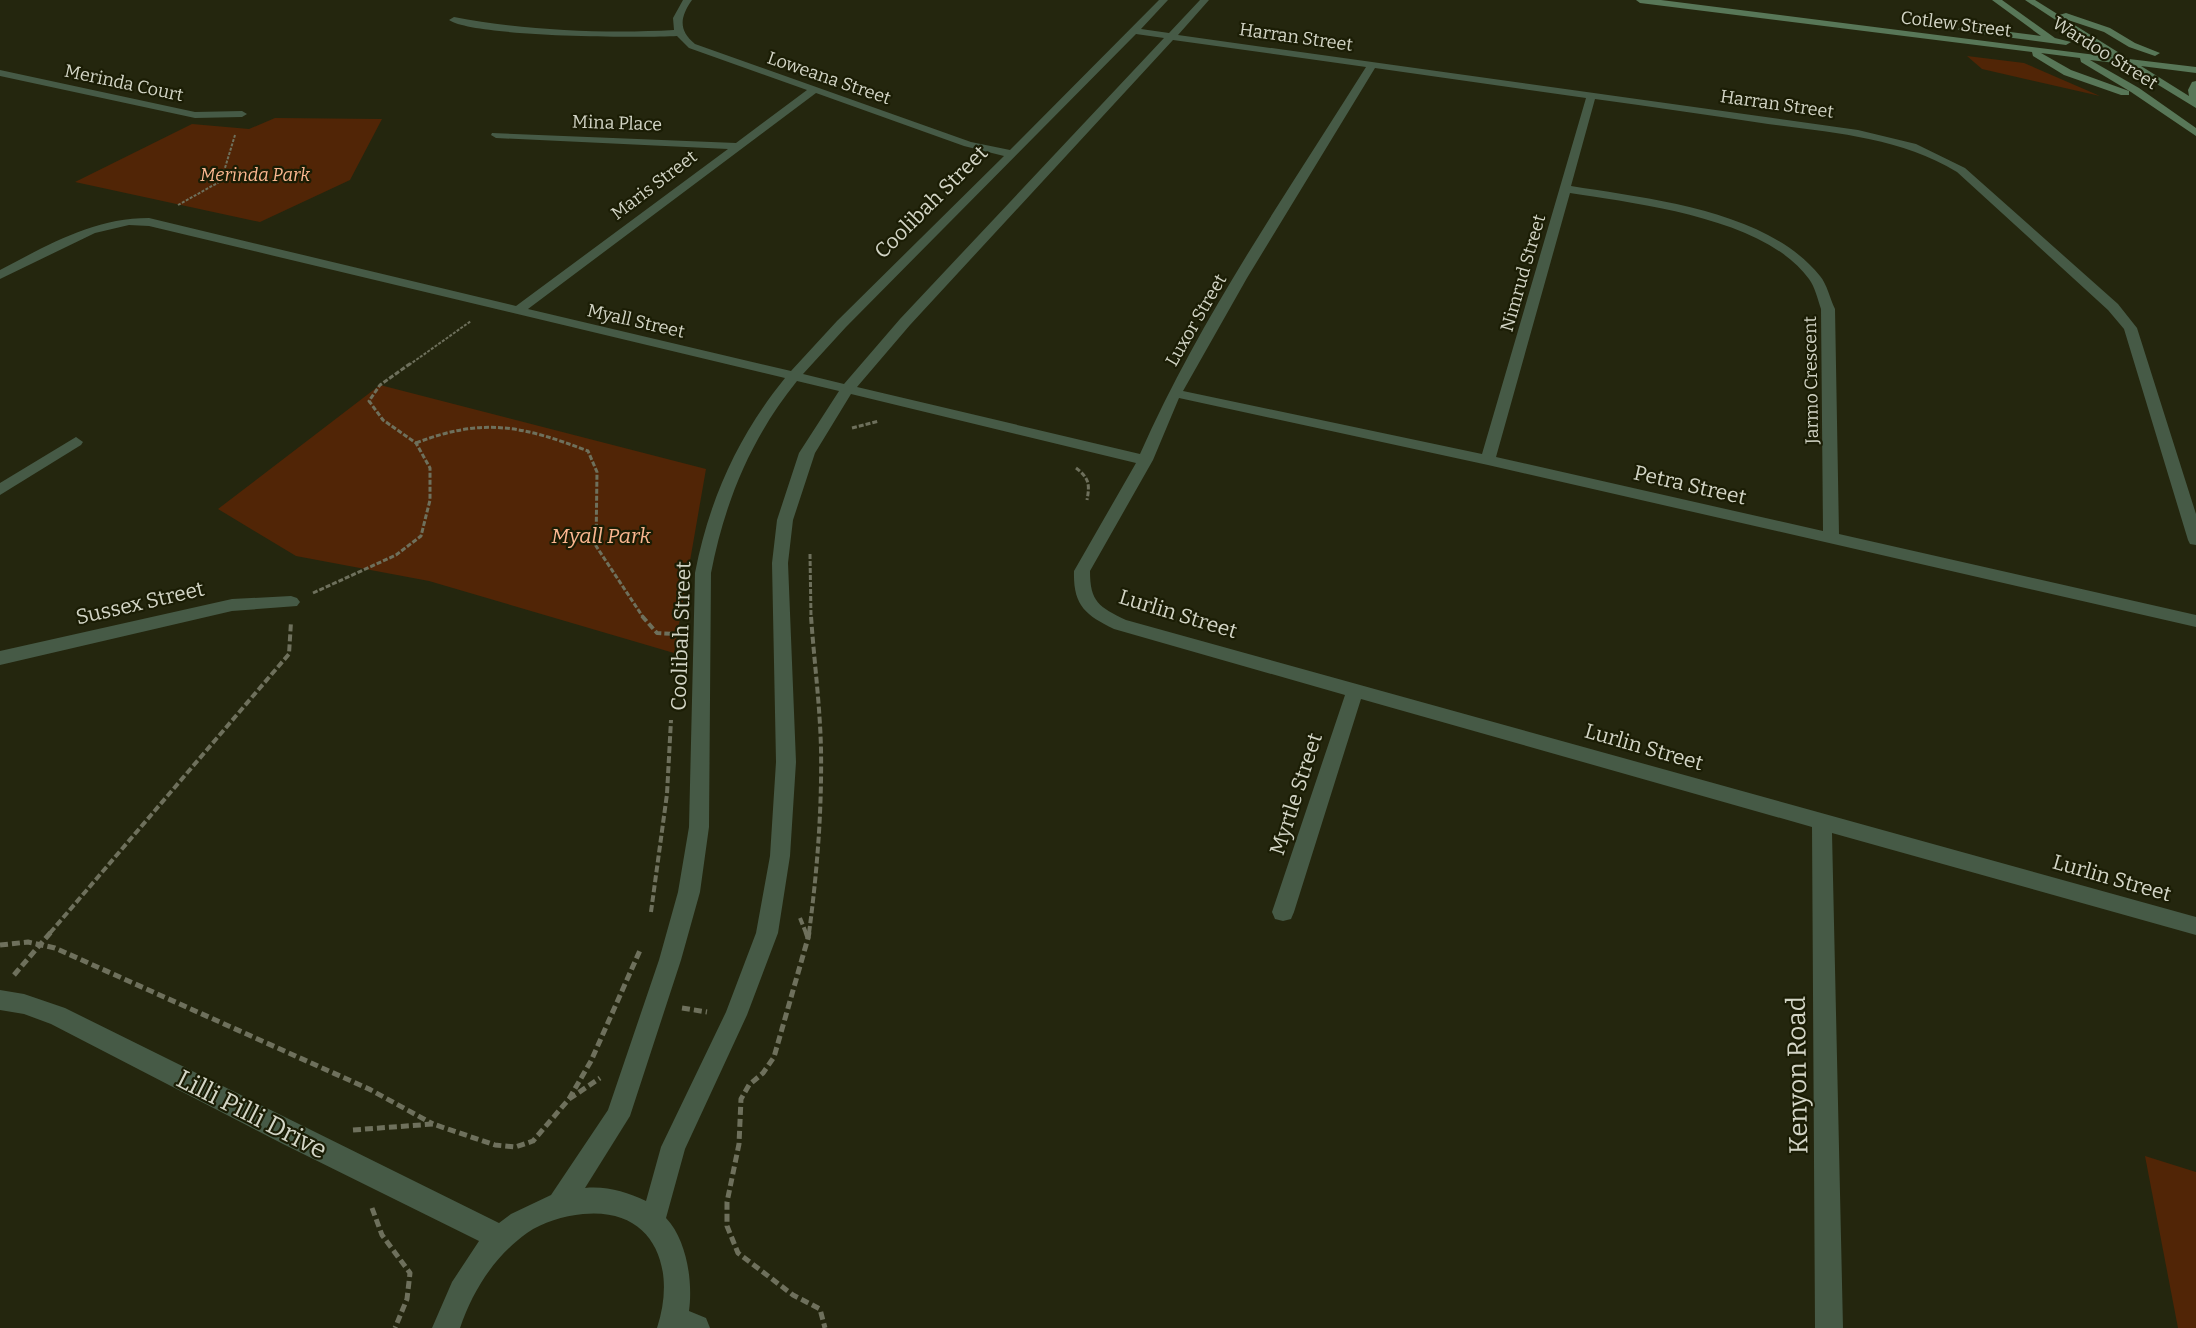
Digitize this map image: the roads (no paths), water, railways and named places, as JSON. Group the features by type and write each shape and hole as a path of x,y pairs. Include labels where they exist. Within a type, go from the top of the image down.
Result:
{"main road":[{"name":"Cotlew Street","path":"1640,0 2196,70"},
{"name":"Cotlew Street","path":"1723,0 1882,20"},
{"name":"Wardoo Street","path":"1996,0 2054,41 2150,101 2196,133"},
{"path":"2033,2 2107,30 2132,45 2155,53"},
{"name":"Wardoo Street","path":"2033,2 2196,105"},
{"name":"Cotlew Street","path":"1951,28 2168,54"},
{"path":"2032,51 2046,62 2079,78 2150,101"},
{"path":"2196,84 2193,90 2196,105"}],"street":[{"path":"454,20 490,27 636,35 678,33 676,19 688,0"},
{"name":"Coolibah Street","path":"561,1203 618,1116 690,892 699,827 704,573 708,541 721,501 749,440 794,377 882,284 1164,0"},
{"path":"653,1221 673,1147 736,1015 767,933 778,865 786,762 780,563 785,520 807,453 847,389 938,286 1205,0"},
{"name":"Harran Street","path":"1132,32 1881,137 1923,149 1961,170 2113,307 2130,328 2196,540"},
{"name":"Loweana Street","path":"678,33 692,46 968,144 1011,154"},
{"name":"Luxor Street","path":"1086,603 1081,586 1082,571 1145,460 1174,393 1241,278 1371,66"},
{"name":"Merinda Court","path":"0,74 195,115 242,114"},
{"name":"Maris Street","path":"518,311 814,90"},
{"name":"Nimrud Street","path":"1488,460 1591,97"},
{"name":"Mina Place","path":"496,135 736,146"},
{"name":"Jarmo Crescent","path":"1566,189 1693,212 1739,226 1788,253 1801,263 1822,286 1828,309 1832,539"},
{"name":"Myall Street","path":"0,275 91,230 119,222 149,222 1145,460"},
{"name":"Petra Street","path":"1174,393 1488,460 2196,621"},
{"path":"0,490 76,442"},
{"name":"Sussex Street","path":"0,658 232,605 291,602"},
{"name":"Lurlin Street","path":"1086,603 1097,613 1120,625 2196,926"},
{"name":"Myrtle Street","path":"1283,912 1355,691"},
{"name":"Kenyon Road","path":"1822,822 1829,1328"},
{"name":"Lilli Pilli Drive","path":"3,992 24,1004 57,1015 501,1238"},
{"path":"446,1328 457,1296 475,1264 501,1238 530,1216 561,1203 595,1198 627,1204 653,1221 671,1247 679,1280 681,1325"}],"park label":[{"name":"Merinda Park","path":"255,175"},
{"name":"Myall Park","path":"601,536"}]}
